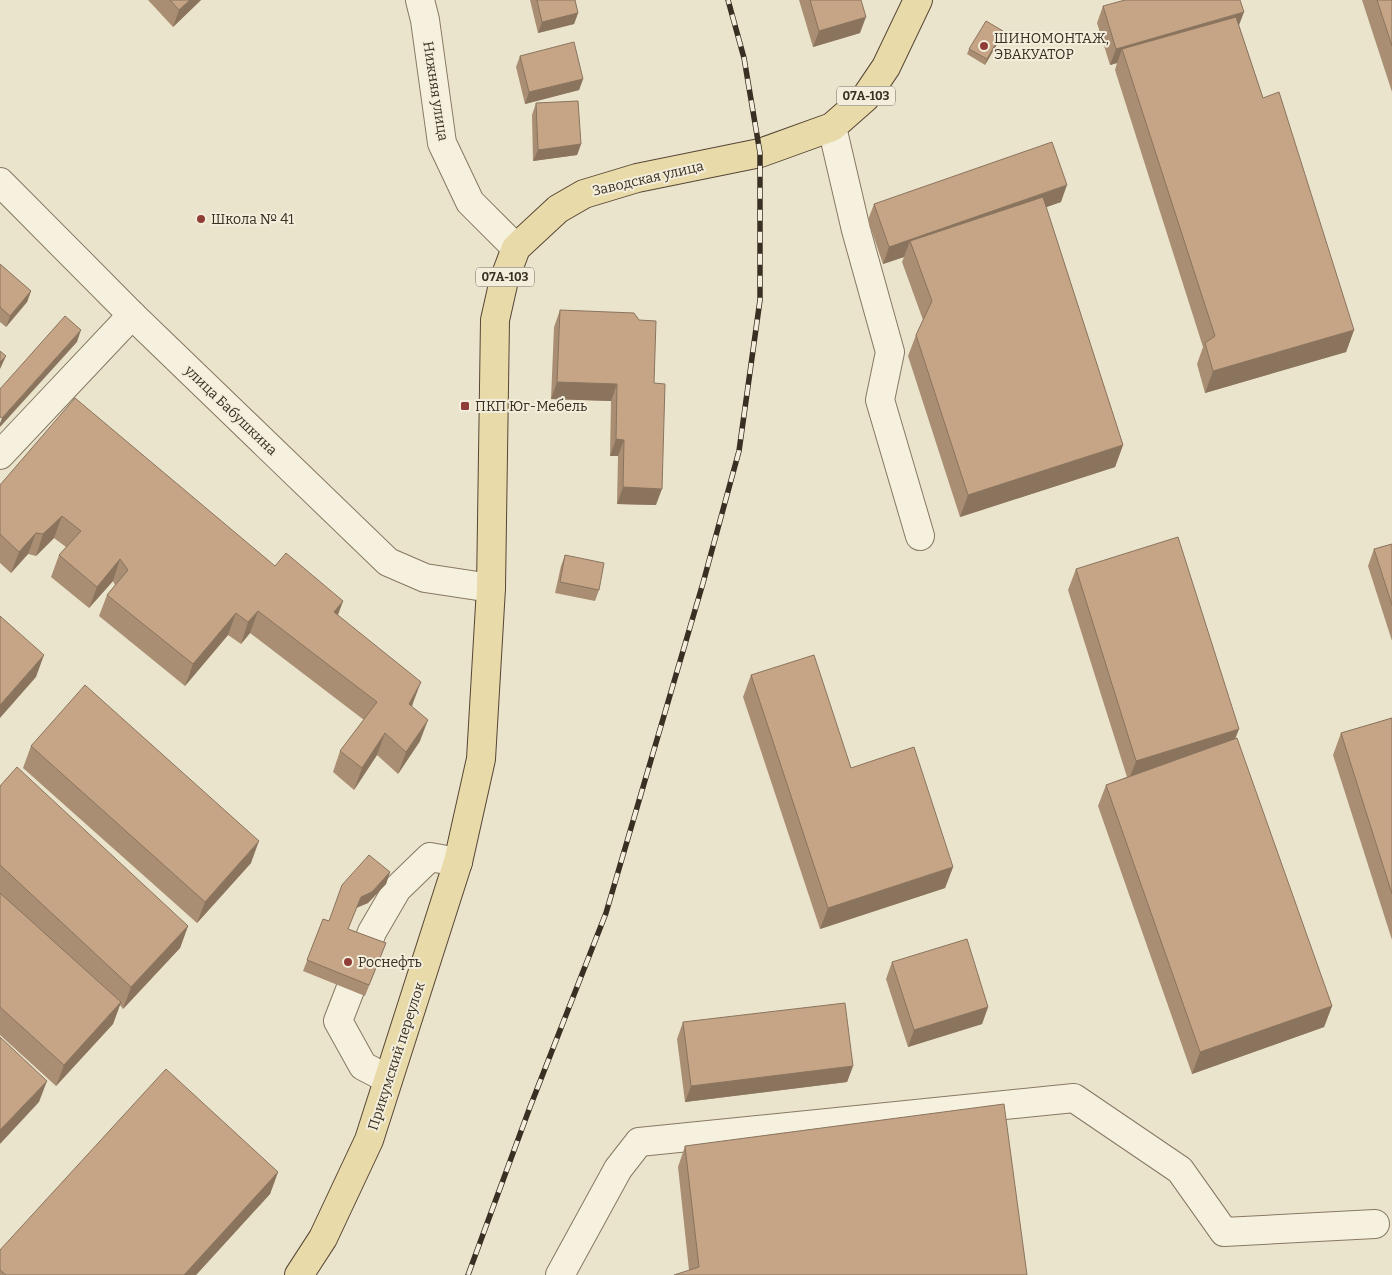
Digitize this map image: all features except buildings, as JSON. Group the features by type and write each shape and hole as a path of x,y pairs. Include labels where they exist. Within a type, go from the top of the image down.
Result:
{"main road":[{"name":"Заводская улица","path":"491,588 495,320 504,280 516,248 558,209 584,194 637,178 760,153 832,127 865,98 886,67 918,0"},
{"name":"Прикумский переулок","path":"299,1275 323,1238 369,1140 458,862 481,758 491,588"}],"street":[{"name":"Нижняя улица","path":"420,0 425,20 442,143 470,202 516,248"},
{"path":"832,127 856,230 890,352 880,400 920,536"},
{"name":"улица Бабушкина","path":"0,182 132,315 388,562 425,578 491,588"},
{"path":"0,455 132,315"},
{"path":"366,948 372,932 397,889 430,857 458,862"},
{"path":"350,990 338,1021 363,1066 388,1079"},
{"path":"560,1275 618,1169 639,1142 1074,1098 1180,1170 1224,1232 1375,1224"}],"railway":[{"path":"468,1275 530,1107 606,913 703,583 739,451 760,300 760,153 744,58 728,0"}],"place":[{"name":"ШИНОМОНТАЖ, ЭВАКУАТОР","path":"984,46"},
{"name":"Школа № 41","path":"201,219"},
{"name":"ПКП Юг-Мебель","path":"465,406"},
{"name":"Роснефть","path":"348,962"}]}
